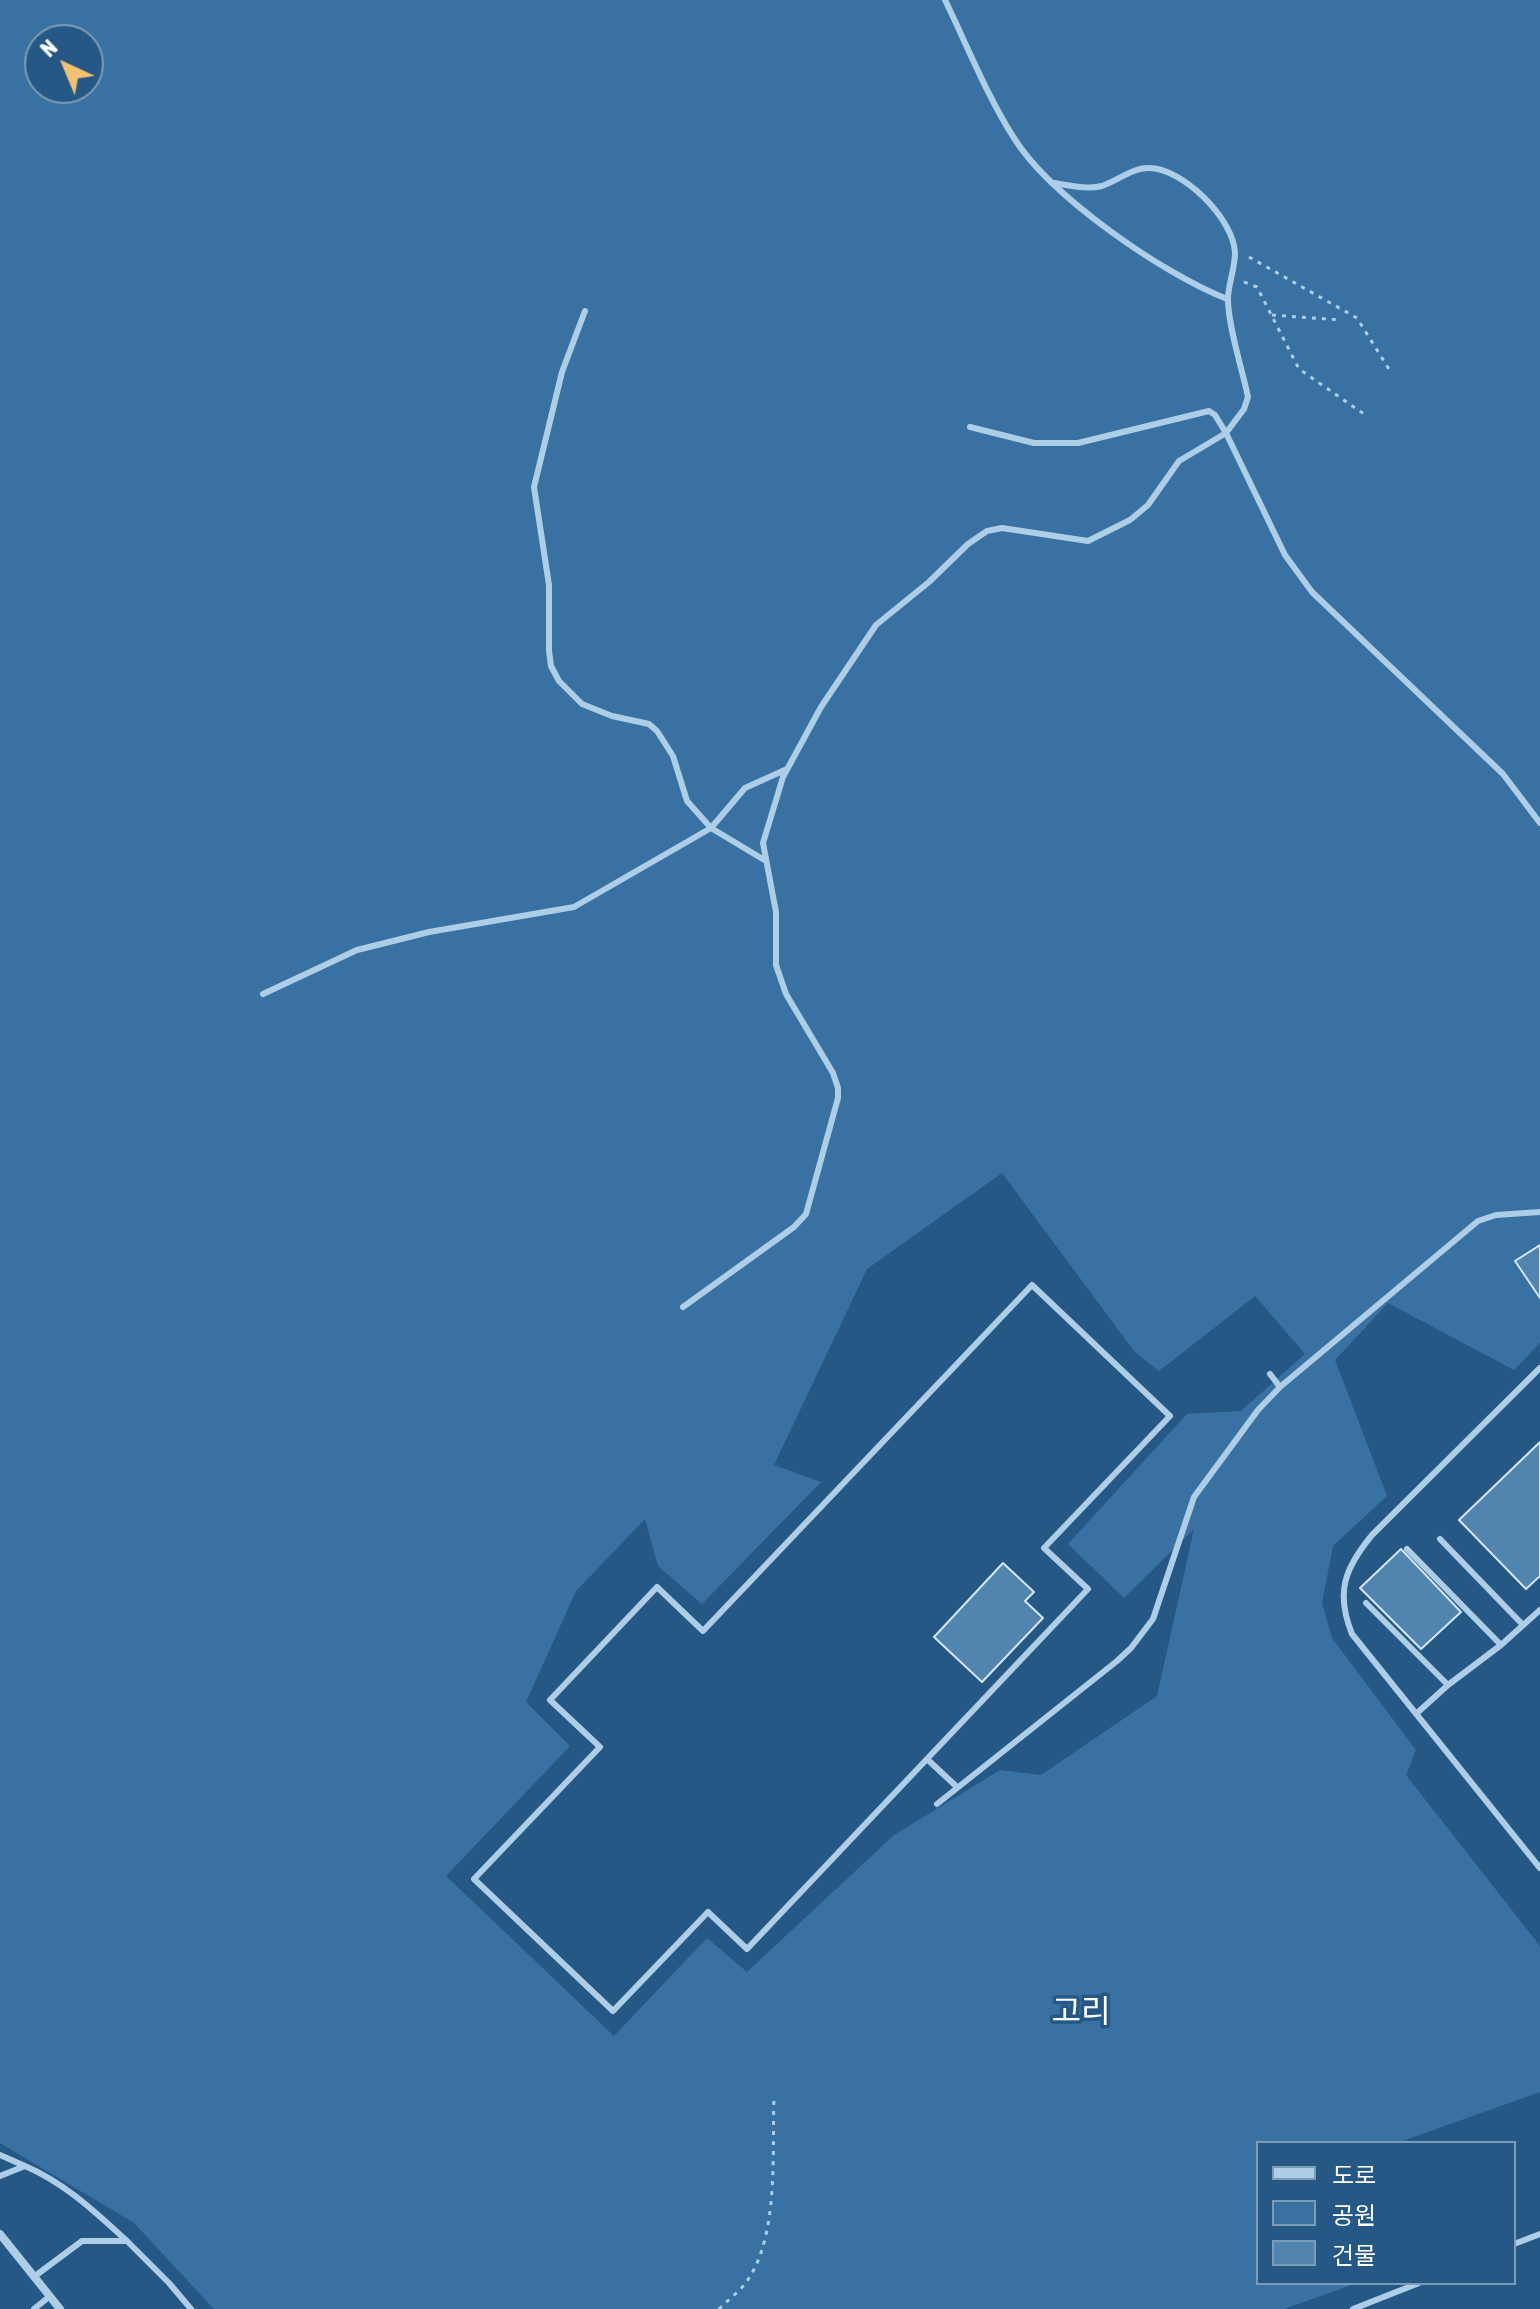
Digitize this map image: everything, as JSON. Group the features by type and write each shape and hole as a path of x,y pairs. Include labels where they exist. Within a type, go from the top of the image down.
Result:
{"street":[{"path":"0,2234 60,2309"}],"lane":[{"path":"945,0 1014,138 1054,183 1111,230 1176,276 1227,299"},
{"path":"683,1307 794,1227 806,1214 838,1098 833,1073 786,994 776,965 776,912 763,843 787,769 821,707 876,625 929,582 968,544 987,531 1002,528 1088,541 1130,520 1148,505 1179,461 1226,433 1244,409 1248,397 1227,299 1233,277 1235,249 1226,224 1208,200 1176,177 1150,168 1090,188 1054,183"},
{"path":"585,311 562,372 534,487 549,585 551,666 559,681 582,704 612,716 649,724 657,731 673,756 687,801 711,828 766,861"},
{"path":"970,427 1034,443 1078,443 1209,411 1215,415 1285,555 1312,592 1503,774 1540,823"},
{"path":"263,994 357,950 429,932 574,907 711,828 745,788 787,769"},
{"path":"937,1804 1117,1661 1142,1635 1153,1619 1185,1516 1194,1497 1258,1410 1280,1387 1478,1221 1496,1215 1540,1212"},
{"path":"1032,1285 1170,1416 1044,1548 1088,1589 927,1759 747,1949 708,1912 613,2011 474,1879 600,1747 550,1700 657,1587 703,1631 1032,1285"},
{"path":"1540,1368 1372,1535 1354,1557 1346,1574 1342,1595 1345,1618 1352,1634 1540,1868"},
{"path":"1270,1374 1280,1387"},
{"path":"1440,1539 1523,1625"},
{"path":"1407,1549 1501,1645"},
{"path":"1366,1603 1448,1685"},
{"path":"1416,1714 1540,1610"},
{"path":"927,1759 957,1787"},
{"path":"0,2155 49,2177 83,2201 127,2241 191,2309"},
{"path":"0,2176 25,2166"},
{"path":"1516,2243 1540,2234"},
{"path":"35,2276 82,2241 127,2241"},
{"path":"1353,2309 1414,2285"},
{"path":"34,2309 50,2296"}],"path":[{"path":"1235,249 1357,318 1392,374"},
{"path":"1233,277 1257,287 1299,369 1364,414"},
{"path":"1272,315 1341,320"},
{"path":"719,2309 749,2280 764,2249 770,2202 774,2096"}],"green space":[{"path":"0,0 1540,0 1540,1343 1514,1370 1388,1303 1335,1360 1387,1496 1333,1546 1322,1603 1332,1638 1416,1750 1406,1775 1540,1946 1540,2092 1403,2141 1256,2141 1256,2285 1351,2285 1284,2309 214,2309 134,2223 0,2143","holes":["1002,1173 1134,1351 1159,1371 1255,1296 1305,1354 1241,1411 1187,1414 1068,1544 1124,1598 1194,1529 1157,1696 1041,1775 1000,1770 894,1835 747,1972 707,1938 614,2036 446,1876 570,1746 526,1702 576,1591 645,1519 658,1566 702,1604 821,1482 774,1465 867,1269"]}],"building":[{"path":"1540,1245 1540,1298 1515,1261"},
{"path":"1540,1442 1540,1576 1526,1589 1459,1520"},
{"path":"1401,1549 1461,1612 1421,1649 1360,1588"},
{"path":"1003,1563 1034,1592 1025,1601 1043,1618 982,1682 934,1637"}],"district":[{"name":"고리","path":"1081,2012"}]}
